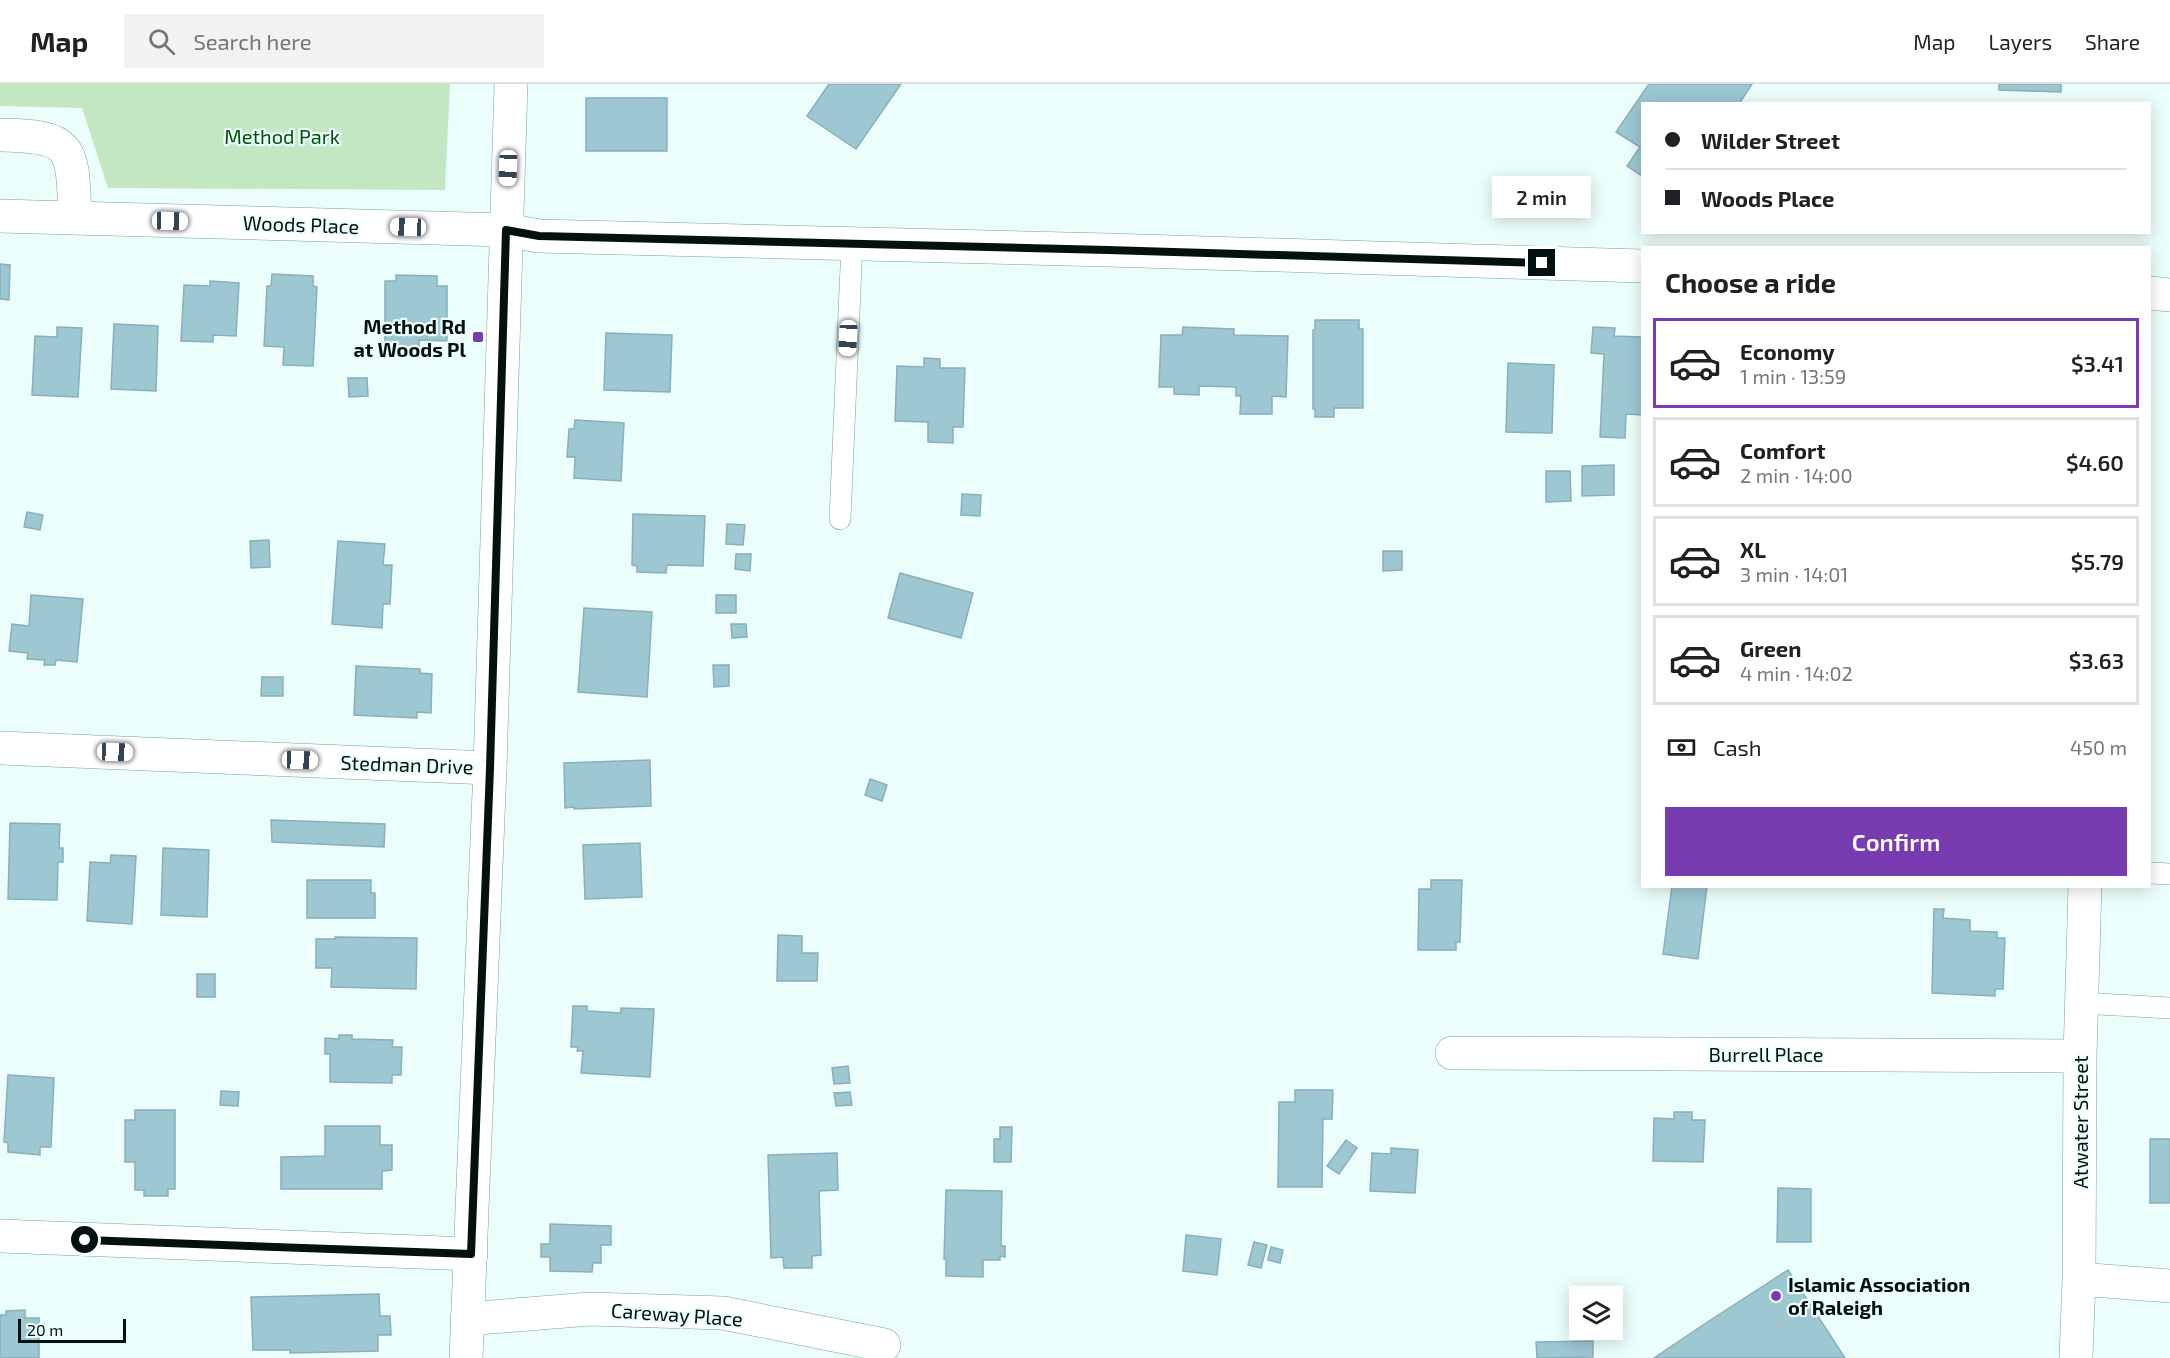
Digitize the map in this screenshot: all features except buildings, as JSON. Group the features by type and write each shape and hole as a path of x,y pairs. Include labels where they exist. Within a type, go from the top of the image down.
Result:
{"street":[{"path":"466,1358 490,768 511,84"},
{"path":"0,135 44,138 62,147 68,154 73,167 75,218"},
{"name":"Woods Place","path":"0,216 506,230 539,236 1641,266"},
{"path":"2151,292 2170,295"},
{"name":"Stedman Drive","path":"0,748 490,768"},
{"name":"Atwater Street","path":"2076,1358 2085,888"},
{"name":"Burrell Place","path":"1452,1053 2080,1056"},
{"path":"0,1236 471,1254"},
{"path":"2079,1279 2170,1286"},
{"name":"Careway Place","path":"467,1319 590,1310 723,1313 884,1345"}],"lane":[{"path":"840,519 852,244"},
{"path":"2151,873 2170,874"},
{"path":"2081,1004 2170,1008"}],"green space":[{"name":"Method Park","path":"0,84 450,84 445,190 108,188 82,108 0,106"}],"place":[{"name":"Method Rd at Woods Pl","path":"478,337"},
{"name":"Islamic Association of Raleigh","path":"1776,1296"}],"route":[{"path":"85,1240 471,1254 490,768 506,230 539,236 1542,263"}]}
